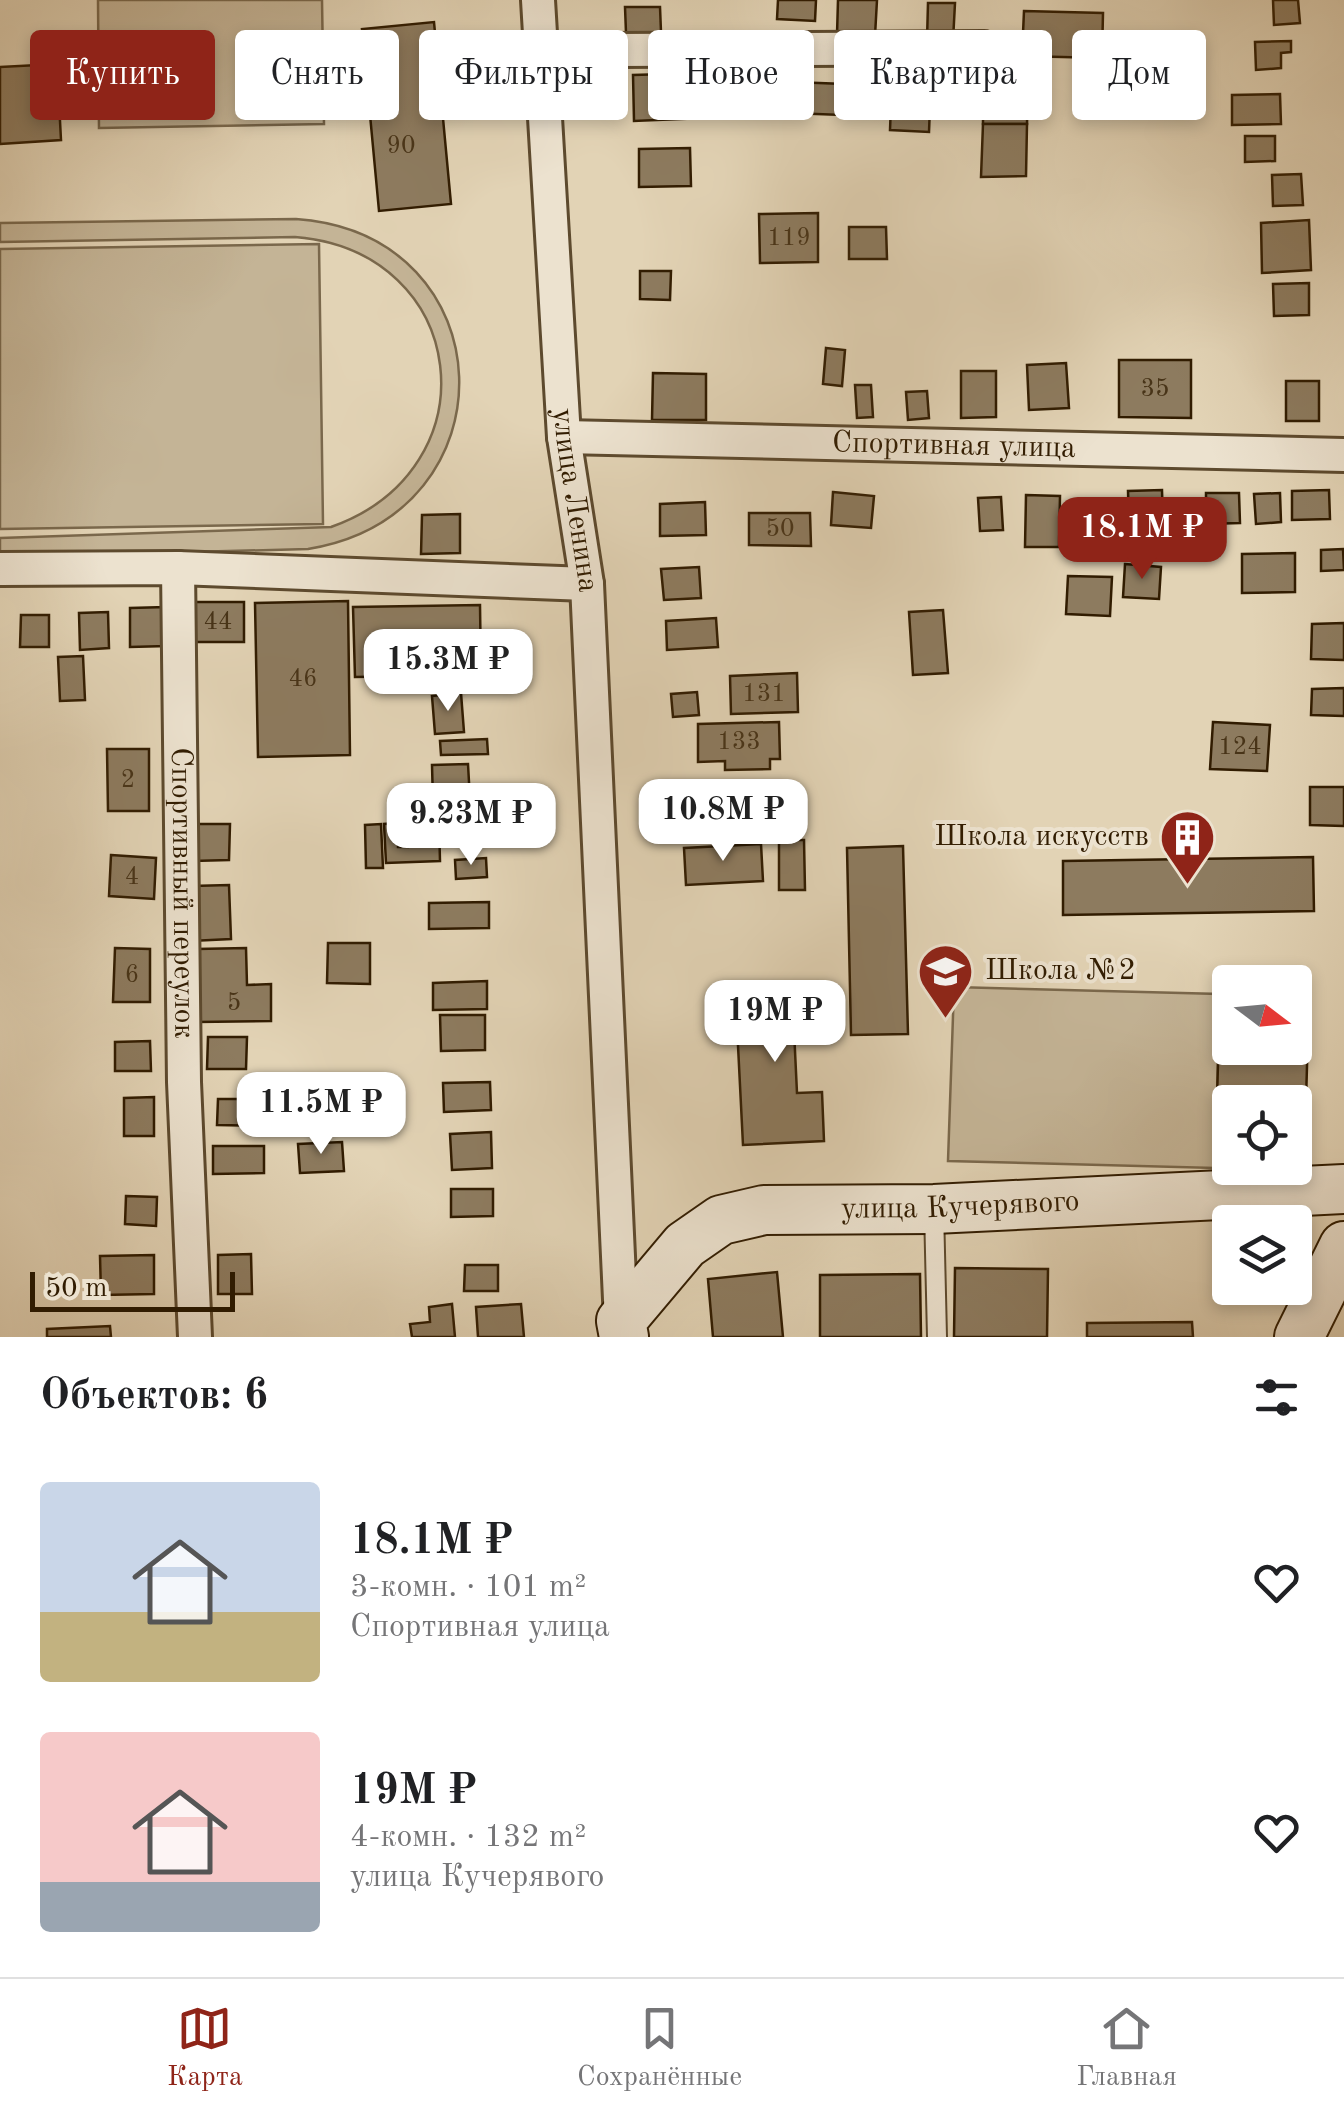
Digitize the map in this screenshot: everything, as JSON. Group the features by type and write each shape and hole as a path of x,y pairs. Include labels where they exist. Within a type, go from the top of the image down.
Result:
{"street":[{"name":"улица Ленина","path":"538,0 540,30"},
{"path":"628,50 834,49"},
{"name":"улица Ленина","path":"545,120 564,437 587,584 622,1329"},
{"name":"Спортивная улица","path":"564,437 1344,454"},
{"path":"0,570 178,568 587,584"},
{"name":"Спортивный переулок","path":"178,568 184,1082 195,1337"},
{"name":"улица Кучерявого","path":"622,1329 684,1245 721,1220 764,1210 934,1209 1344,1190"},
{"path":"1299,1337 1344,1246"}],"lane":[{"path":"934,1209 937,1337"}],"shaded area":[{"path":"98,0 322,0 322,30 235,30 235,120 324,120 324,124 99,128 99,120 215,120 215,30 98,30"},
{"path":"296,219 366,236 416,272 447,321 459,377 451,434 424,485 376,526 308,549 0,557 0,538 331,527 384,498 419,459 438,413 440,366 427,320 398,280 354,251 295,237 0,242 0,223"},
{"path":"319,244 323,524 0,529 0,249"},
{"path":"954,987 1212,994 1212,1065 1218,1065 1217,1085 1212,1085 1212,1168 948,1161"}],"building":[{"path":"778,0 816,0 815,21 777,19"},
{"path":"838,0 877,0 875,30 837,30"},
{"path":"1273,0 1298,0 1300,23 1274,25"},
{"path":"928,3 955,3 954,30 927,30"},
{"path":"625,7 660,7 661,30 626,30"},
{"path":"1024,11 1103,13 1103,30 1072,30 1072,57 1052,57 1052,30 1023,30"},
{"path":"434,22 435,30 419,30 419,120 443,120 451,204 379,211 370,120 399,120 399,30 362,29"},
{"path":"1291,41 1291,52 1281,53 1281,68 1256,70 1255,42"},
{"path":"30,65 30,120 60,120 61,140 0,144 0,67"},
{"path":"633,75 648,75 648,120 657,120 634,121"},
{"path":"814,83 834,84 834,115 814,114"},
{"path":"1280,94 1281,124 1232,125 1232,95"},
{"path":"890,120 929,120 929,132 890,130"},
{"path":"983,120 1027,120 1027,124 983,124"},
{"path":"983,124 1027,124 1026,176 981,177"},
{"path":"1245,136 1275,136 1275,161 1245,162"},
{"path":"690,148 691,186 639,187 639,149"},
{"path":"1301,174 1303,205 1273,206 1272,175"},
{"path":"818,213 818,262 760,263 759,214"},
{"path":"1309,220 1311,270 1262,273 1261,223"},
{"path":"849,227 886,227 887,259 849,259"},
{"path":"640,271 671,271 670,300 640,299"},
{"path":"1309,283 1309,315 1274,316 1273,284"},
{"path":"826,348 845,350 842,386 823,384"},
{"path":"1119,360 1191,360 1191,418 1119,417"},
{"path":"1066,363 1069,408 1029,410 1027,365"},
{"path":"961,371 996,371 996,417 961,418"},
{"path":"653,373 706,374 706,420 652,420"},
{"path":"1286,381 1319,381 1319,421 1286,421"},
{"path":"855,385 871,385 873,417 857,418"},
{"path":"927,391 929,418 908,420 906,392"},
{"path":"1162,490 1163,524 1129,525 1128,491"},
{"path":"1329,490 1330,519 1292,520 1292,491"},
{"path":"833,492 874,496 871,528 831,525"},
{"path":"1206,493 1239,493 1240,523 1206,524"},
{"path":"1280,493 1281,522 1256,524 1254,494"},
{"path":"1026,495 1060,496 1059,547 1025,547"},
{"path":"1001,497 1003,530 980,531 978,498"},
{"path":"705,502 706,535 660,536 660,504"},
{"path":"749,513 810,513 811,546 749,545"},
{"path":"460,514 460,553 421,554 422,515"},
{"path":"1343,549 1344,570 1321,571 1321,550"},
{"path":"1295,553 1295,592 1242,593 1242,554"},
{"path":"1125,564 1161,567 1159,599 1123,597"},
{"path":"699,567 701,598 664,600 661,569"},
{"path":"1068,576 1112,577 1110,616 1066,614"},
{"path":"348,601 350,755 258,757 255,603"},
{"path":"191,602 244,602 244,642 192,642"},
{"path":"480,605 481,675 355,677 353,607"},
{"path":"166,607 167,646 130,647 130,608"},
{"path":"943,610 948,673 913,675 909,612"},
{"path":"108,612 109,648 80,650 79,613"},
{"path":"21,615 49,615 49,647 20,647"},
{"path":"716,618 718,647 667,650 666,621"},
{"path":"1344,623 1344,660 1311,659 1312,624"},
{"path":"83,656 85,700 60,701 58,657"},
{"path":"797,673 798,712 731,714 730,676"},
{"path":"1344,688 1344,716 1311,715 1312,689"},
{"path":"697,692 699,715 673,717 671,694"},
{"path":"461,693 464,732 435,734 432,696"},
{"path":"779,722 780,759 770,759 770,769 725,770 725,761 698,762 698,724"},
{"path":"1213,722 1270,725 1267,771 1210,769"},
{"path":"487,739 488,754 441,755 440,741"},
{"path":"107,749 149,749 149,811 108,811"},
{"path":"468,764 470,800 433,802 432,765"},
{"path":"735,783 738,822 677,826 674,787"},
{"path":"1310,787 1344,787 1344,826 1310,825"},
{"path":"397,823 398,847 408,847 407,825 439,823 440,861 386,863 384,824"},
{"path":"194,824 230,824 229,860 193,861"},
{"path":"381,824 383,868 366,868 365,825"},
{"path":"779,840 804,840 805,890 779,890"},
{"path":"761,844 763,881 686,885 684,848"},
{"path":"903,846 908,1034 851,1035 847,848"},
{"path":"111,855 156,858 154,899 109,896"},
{"name":"Школа искусств","path":"1313,857 1314,911 1063,915 1063,861"},
{"path":"486,858 487,877 456,879 455,860"},
{"path":"229,885 231,939 191,941 192,886"},
{"path":"489,902 489,928 429,929 429,903"},
{"path":"328,943 370,943 370,984 327,983"},
{"path":"115,948 150,949 150,1002 113,1002"},
{"path":"246,948 247,985 271,984 271,1021 197,1022 197,949"},
{"path":"487,981 487,1009 433,1010 433,983"},
{"path":"813,982 815,1029 794,1030 797,1093 822,1092 824,1141 743,1145 735,986"},
{"path":"440,1015 485,1015 485,1050 441,1051"},
{"path":"208,1037 247,1037 246,1069 207,1069"},
{"path":"150,1041 151,1071 115,1071 115,1042"},
{"path":"1218,1065 1307,1065 1306,1085 1217,1085"},
{"path":"490,1082 491,1110 444,1112 443,1083"},
{"path":"154,1097 154,1136 124,1136 124,1098"},
{"path":"218,1099 264,1099 264,1126 217,1125"},
{"path":"491,1132 492,1168 452,1170 450,1134"},
{"path":"342,1142 344,1171 300,1173 298,1144"},
{"path":"213,1146 264,1146 264,1173 213,1174"},
{"path":"451,1189 493,1189 493,1216 451,1217"},
{"path":"126,1196 157,1197 156,1226 125,1224"},
{"path":"251,1254 252,1294 218,1294 218,1255"},
{"path":"154,1255 154,1294 101,1295 100,1256"},
{"path":"465,1265 498,1265 498,1291 464,1291"},
{"path":"955,1268 1048,1269 1047,1337 954,1337"},
{"path":"777,1272 783,1337 713,1337 708,1279"},
{"path":"920,1274 921,1337 820,1337 820,1275"},
{"path":"452,1304 455,1337 412,1337 410,1324 430,1322 429,1307"},
{"path":"521,1304 524,1337 478,1337 476,1307"},
{"path":"1192,1322 1193,1337 1087,1337 1087,1323"},
{"path":"110,1326 111,1337 47,1337 47,1329"}],"place":[{"name":"Школа искусств","path":"1188,886"},
{"name":"Школа №2","path":"946,1020"}]}
